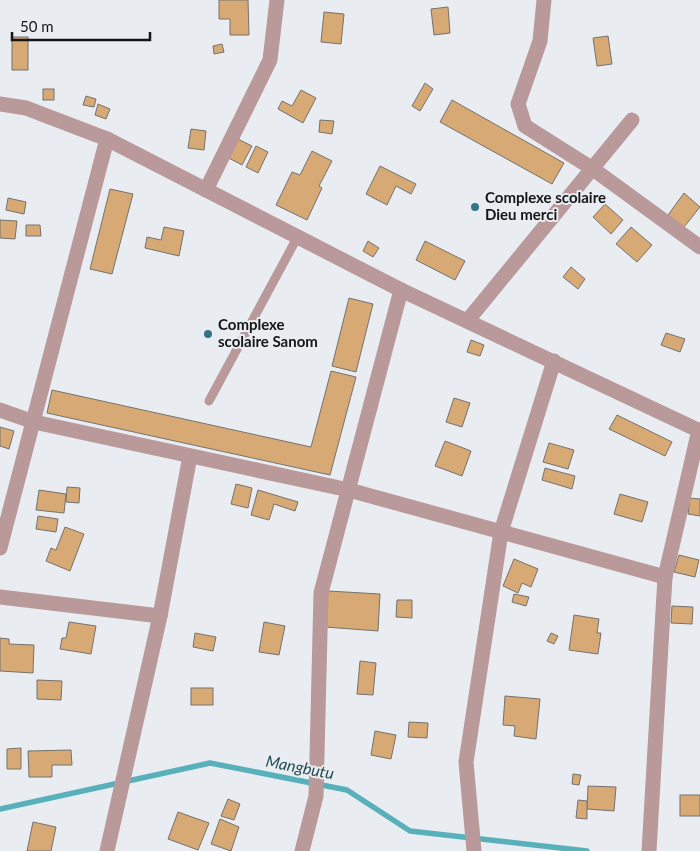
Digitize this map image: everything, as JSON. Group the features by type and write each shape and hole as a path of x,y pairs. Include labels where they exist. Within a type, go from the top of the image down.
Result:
{"street":[{"path":"206,190 270,60 277,0"},
{"path":"544,0 540,41 518,104 525,126 593,169 700,247"},
{"path":"0,104 26,108 107,138 401,290 699,430 665,577 649,851"},
{"path":"468,320 632,120"},
{"path":"0,548 107,138"},
{"path":"302,851 316,796 321,593 401,290"},
{"path":"474,851 466,762 501,532 554,361"},
{"path":"0,410 34,422 349,490 665,577"},
{"path":"107,851 160,616 190,456"},
{"path":"0,597 160,616"}],"lane":[{"path":"209,401 298,236"}],"building":[{"path":"219,0 248,0 249,35 230,35 230,19 219,19"},
{"path":"448,7 450,33 434,35 431,9"},
{"path":"324,12 344,14 341,44 321,42"},
{"path":"608,36 612,64 597,66 593,38"},
{"path":"12,37 28,37 28,70 12,70"},
{"path":"222,44 224,52 214,54 213,46"},
{"path":"425,83 433,89 420,111 412,106"},
{"path":"43,89 54,89 54,100 43,100"},
{"path":"301,90 316,98 303,123 278,109 282,101 292,106"},
{"path":"86,96 96,99 94,107 83,105"},
{"path":"452,100 564,163 552,184 440,122"},
{"path":"98,104 110,109 106,119 95,115"},
{"path":"320,120 334,121 332,134 319,132"},
{"path":"191,129 206,131 204,150 188,148"},
{"path":"234,137 252,146 242,165 225,156"},
{"path":"256,146 268,152 258,173 246,167"},
{"path":"312,151 332,161 319,186 322,188 307,220 276,205 292,172 300,175"},
{"path":"380,166 416,184 411,194 396,186 387,205 366,194"},
{"path":"110,189 133,194 112,274 90,269"},
{"path":"684,193 700,207 684,227 668,215"},
{"path":"8,198 26,202 24,214 6,210"},
{"path":"605,204 623,220 611,234 593,217"},
{"path":"0,220 17,221 15,239 0,238"},
{"path":"26,225 40,225 41,236 26,236"},
{"path":"164,227 184,231 179,256 145,248 147,237 161,240"},
{"path":"631,227 652,245 637,262 616,244"},
{"path":"368,241 379,248 373,257 363,251"},
{"path":"425,241 465,261 455,280 416,260"},
{"path":"571,267 585,279 578,289 563,277"},
{"path":"349,298 373,304 356,372 332,366"},
{"path":"666,333 685,339 680,352 661,345"},
{"path":"471,340 484,345 480,356 467,352"},
{"path":"331,371 356,377 330,475 47,413 52,390 311,447"},
{"path":"454,398 470,403 462,427 446,422"},
{"path":"617,415 672,442 665,456 609,429"},
{"path":"0,427 14,431 9,449 0,446"},
{"path":"445,441 471,451 462,476 435,466"},
{"path":"549,443 574,450 568,469 543,462"},
{"path":"545,468 575,476 572,489 542,480"},
{"path":"236,484 252,488 248,508 231,504"},
{"path":"67,487 80,488 79,503 66,502"},
{"path":"39,490 66,494 64,513 36,510"},
{"path":"258,490 298,502 295,511 274,504 269,520 251,515"},
{"path":"620,494 648,502 642,522 614,514"},
{"path":"690,498 700,499 700,516 688,514"},
{"path":"38,516 58,519 56,532 36,529"},
{"path":"65,527 84,534 70,571 46,561 51,548 56,550"},
{"path":"679,555 699,560 695,577 674,572"},
{"path":"514,559 538,569 531,587 522,583 518,593 503,586"},
{"path":"328,591 380,594 378,631 325,627"},
{"path":"514,594 529,597 526,606 512,602"},
{"path":"397,600 412,600 412,618 396,617"},
{"path":"672,606 693,607 692,624 671,623"},
{"path":"574,615 599,619 597,633 601,633 598,654 569,650"},
{"path":"69,622 96,626 91,654 60,649 62,638 66,638"},
{"path":"264,622 285,626 279,655 259,652"},
{"path":"195,633 216,637 213,651 193,647"},
{"path":"551,633 558,636 554,644 547,641"},
{"path":"0,638 9,639 9,644 34,645 33,673 0,671"},
{"path":"360,661 376,663 373,695 357,694"},
{"path":"37,680 62,681 61,700 37,699"},
{"path":"191,688 213,688 213,705 191,705"},
{"path":"505,696 540,699 536,739 514,736 515,726 503,725"},
{"path":"409,722 428,723 427,738 408,737"},
{"path":"375,731 396,735 391,759 371,755"},
{"path":"21,748 21,769 7,769 7,749"},
{"path":"71,750 72,765 52,765 52,777 29,777 28,751"},
{"path":"573,774 581,775 579,785 572,784"},
{"path":"588,786 616,787 614,811 587,809"},
{"path":"680,795 700,795 700,816 680,816"},
{"path":"228,799 240,804 234,820 221,816"},
{"path":"578,800 587,801 587,819 576,818"},
{"path":"178,812 209,823 198,850 168,839"},
{"path":"220,819 239,827 231,851 211,844"},
{"path":"33,822 56,827 51,851 27,851"}],"waterway":[{"name":"Mangbutu","path":"0,809 210,763 347,790 410,831 587,851"}],"place":[{"name":"Complexe scolaire Dieu merci","path":"475,207"},
{"name":"Complexe scolaire Sanom","path":"208,334"}]}
